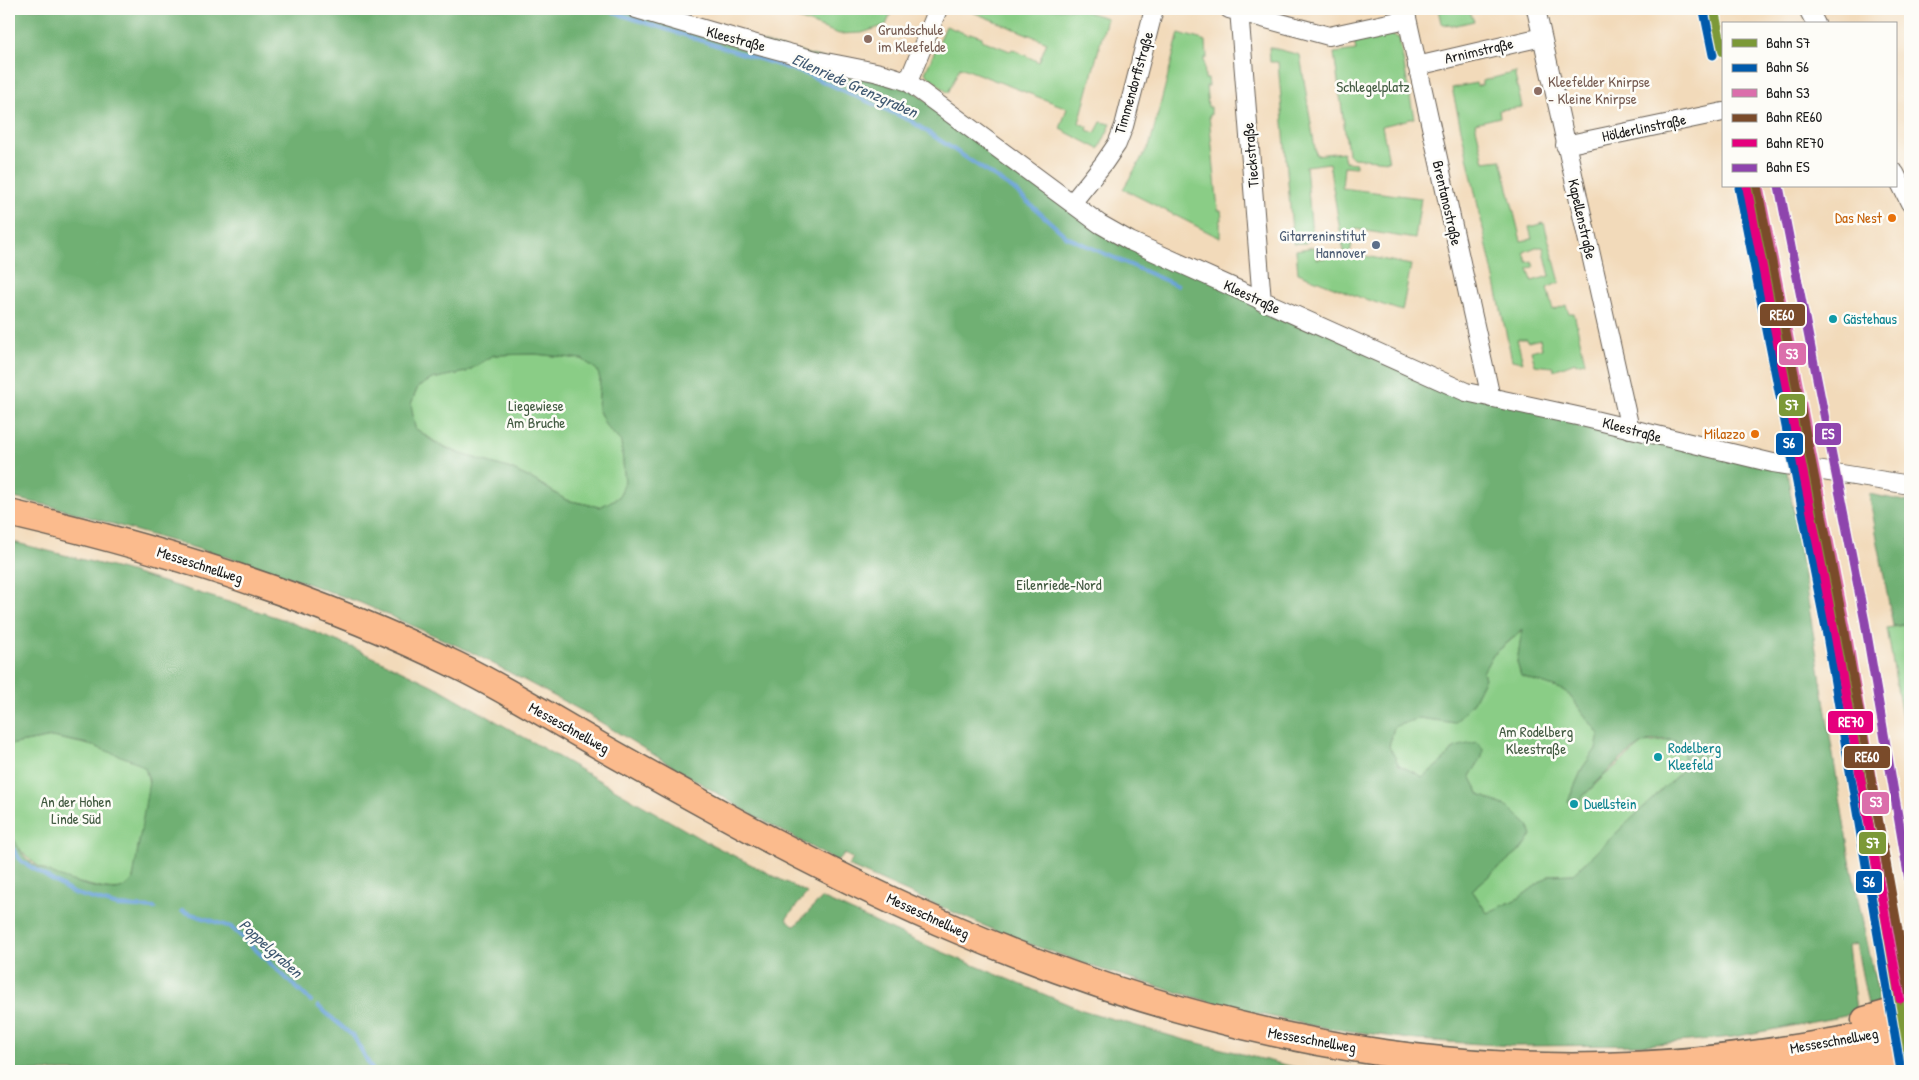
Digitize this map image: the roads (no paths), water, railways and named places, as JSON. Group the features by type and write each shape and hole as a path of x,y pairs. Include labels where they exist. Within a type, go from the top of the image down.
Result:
{"highway":[{"name":"Messeschnellweg","path":"9,512 100,534 192,562 287,594 383,633 460,667 779,846 958,931 1047,965 1211,1019 1298,1039 1401,1054 1555,1066 1628,1065 1767,1053 1910,1027"},
{"name":"Messeschnellweg","path":"9,527 100,548 189,574 282,606 380,647 454,680 590,754 774,859 952,943 1043,979 1153,1016 1294,1053 1389,1071"},
{"path":"1686,1061 1845,1025 1910,1007"},
{"name":"Messeschnellweg","path":"1774,1071 1910,1049"},
{"path":"1888,1071 1910,1068"}],"street":[{"name":"Kleestraße","path":"636,9 717,34 839,66 892,76 908,82 1100,224 1130,241 1262,302 1466,392 1773,464 1910,485"},
{"path":"908,82 938,9"},
{"name":"Timmendorffstraße","path":"1072,203 1117,144 1124,126 1154,9"},
{"name":"Kapellenstraße","path":"1536,9 1630,429"},
{"path":"1808,9 1815,22"},
{"path":"1235,10 1330,36 1406,14"},
{"name":"Tieckstraße","path":"1235,10 1262,302"},
{"name":"Brentanostraße","path":"1406,14 1490,398"},
{"name":"Arnimstraße","path":"1417,66 1542,37"},
{"name":"Hölderlinstraße","path":"1565,145 1722,112"},
{"path":"1896,175 1910,203"}],"waterway":[{"name":"Eilenriede Grenzgraben","path":"603,9 806,74 911,121 1013,189 1067,237 1178,286"},
{"name":"Poppelgraben","path":"9,843 21,861 73,893 118,906 155,908"},
{"name":"Poppelgraben","path":"182,911 231,927 311,1001"},
{"name":"Poppelgraben","path":"318,1006 354,1037 373,1071"}],"rail line":[{"name":"S7","path":"1714,9 1722,47"},
{"name":"S6","path":"1704,11 1713,55"},
{"name":"S6","path":"1739,188 1826,630 1900,1065"},
{"name":"RE70","path":"1747,188 1834,629 1900,999"},
{"name":"S7","path":"1749,188 1836,628 1910,1063"},
{"name":"RE60","path":"1757,188 1844,627 1910,997"},
{"name":"S3","path":"1759,188 1846,626 1910,1009"},
{"name":"ES","path":"1779,188 1865,622 1910,886"}],"place":[{"name":"Grundschule im Kleefelde","path":"868,39"},
{"name":"Kleefelder Knirpse - Kleine Knirpse","path":"1538,91"},
{"name":"Das Nest","path":"1892,218"},
{"name":"Gitarreninstitut Hannover","path":"1376,245"},
{"name":"Gästehaus","path":"1833,319"},
{"name":"Milazzo","path":"1755,434"},
{"name":"Rodelberg Kleefeld","path":"1658,757"},
{"name":"Duellstein","path":"1574,804"}],"park label":[{"name":"Schlegelplatz","path":"1373,87"},
{"name":"Liegewiese Am Bruche","path":"536,414"},
{"name":"Eilenriede-Nord","path":"1059,585"},
{"name":"Am Rodelberg Kleestraße","path":"1536,740"},
{"name":"An der Hohen Linde Süd","path":"76,810"}]}
